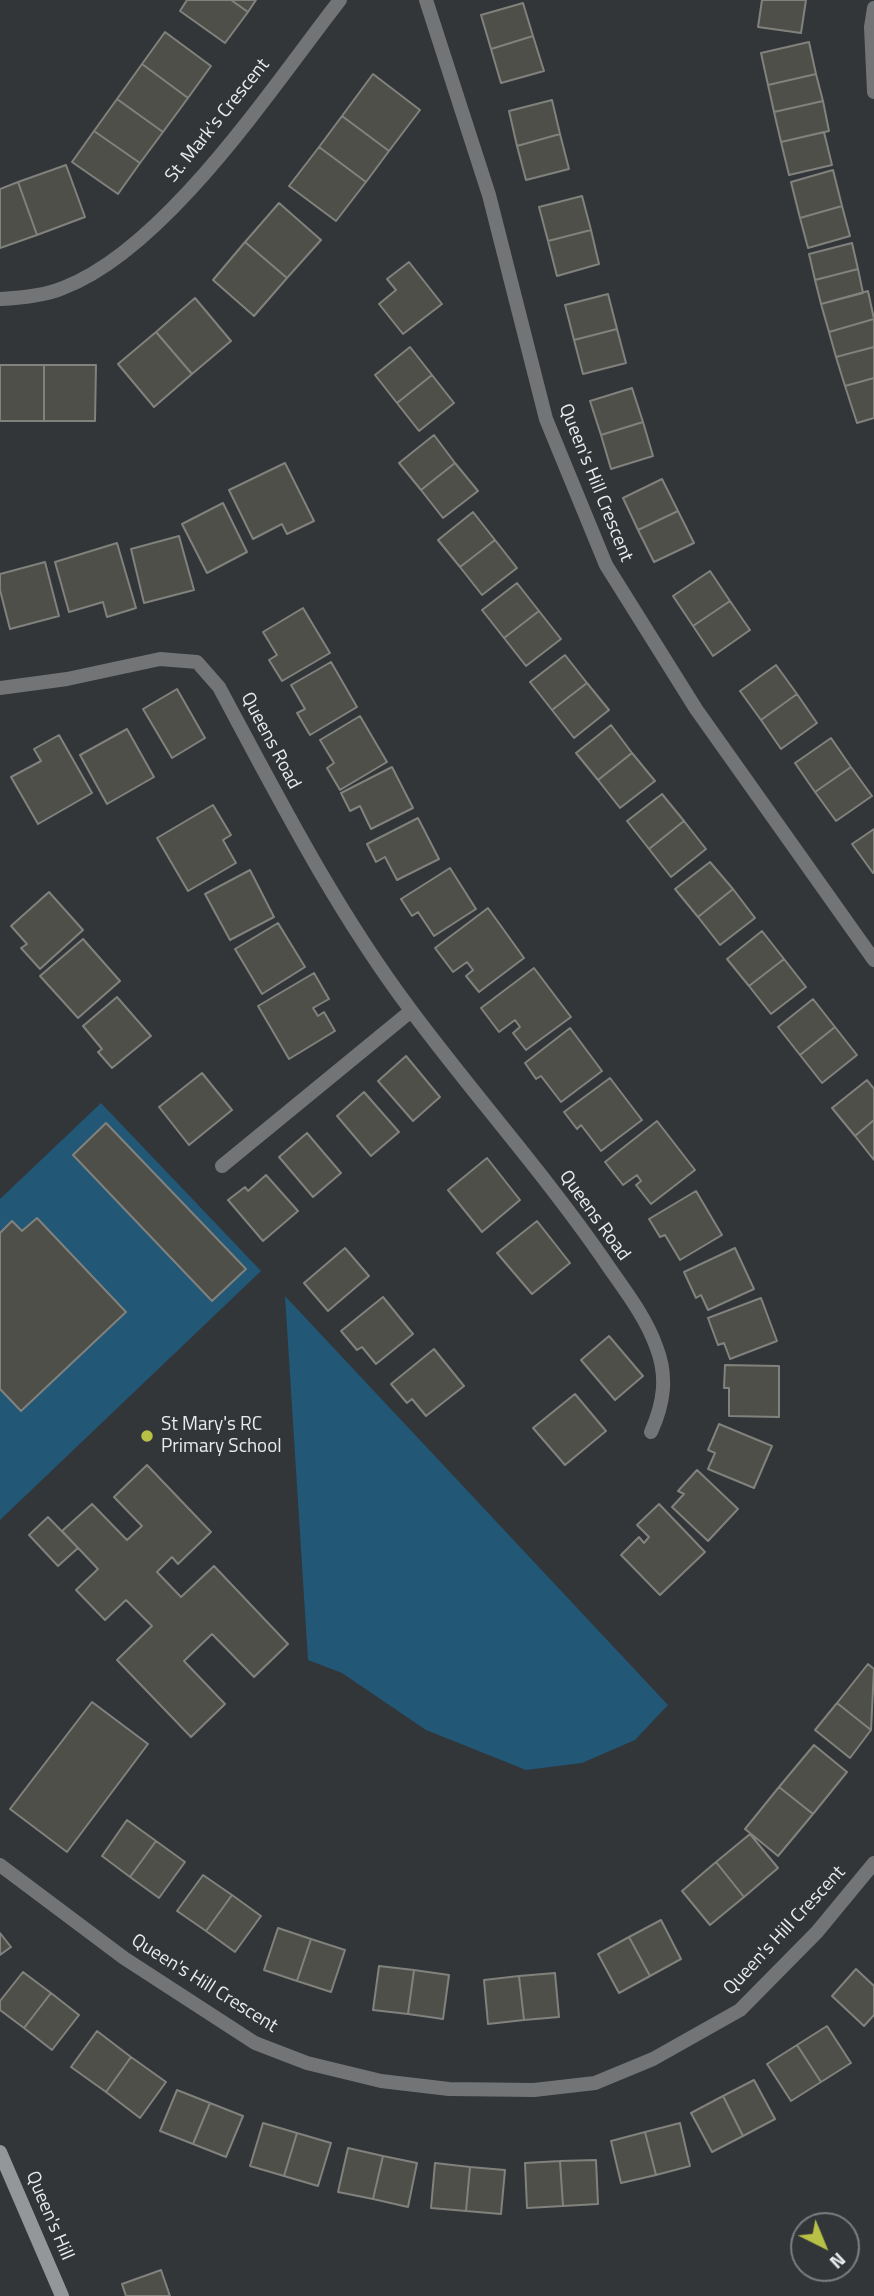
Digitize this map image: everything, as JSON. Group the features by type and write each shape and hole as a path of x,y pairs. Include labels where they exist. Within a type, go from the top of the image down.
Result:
{"main road":[{"name":"Queen's Hill","path":"0,2152 62,2296"}],"street":[{"name":"St. Mark's Crescent","path":"0,299 62,289 101,269 145,234 204,175 340,0"},
{"name":"Queen's Hill Crescent","path":"426,0 489,195 546,419 606,565 696,709 874,960"},
{"path":"874,8 871,27 874,92"},
{"name":"Queens Road","path":"0,688 66,679 160,659 197,662 219,687 354,932 411,1011 581,1228 631,1301 656,1344 664,1371 662,1406 650,1432"},
{"path":"222,1166 411,1011"},
{"name":"Queen's Hill Crescent","path":"0,1865 124,1958 255,2043 307,2063 381,2081 449,2089 534,2090 595,2083 653,2059 740,2010 817,1932 874,1863"}],"shaded area":[{"path":"101,1103 261,1271 0,1520 0,1389 21,1411 126,1312 37,1218 22,1231 12,1221 0,1233 0,1199"},
{"path":"285,1296 668,1705 635,1740 582,1763 526,1770 426,1730 342,1673 308,1660"}],"building":[{"path":"187,0 231,0 248,12 225,43 180,11"},
{"path":"231,0 256,0 248,12"},
{"path":"762,0 806,0 801,33 758,27"},
{"path":"523,3 533,36 491,49 481,15"},
{"path":"165,32 211,66 188,98 142,64"},
{"path":"533,36 544,71 501,83 491,49"},
{"path":"809,42 816,74 768,85 761,53"},
{"path":"142,64 188,98 163,132 117,99"},
{"path":"373,74 420,110 389,151 342,116"},
{"path":"816,74 823,101 774,112 768,85"},
{"path":"117,99 163,132 140,163 94,131"},
{"path":"552,100 560,134 517,146 509,111"},
{"path":"823,101 829,131 781,142 774,112"},
{"path":"342,116 389,151 366,182 319,147"},
{"path":"94,131 140,163 118,194 72,162"},
{"path":"824,132 832,165 789,175 781,142"},
{"path":"560,134 569,169 526,180 517,146"},
{"path":"319,147 366,182 336,221 289,186"},
{"path":"66,165 85,217 37,235 18,182"},
{"path":"833,170 842,206 800,218 791,182"},
{"path":"18,182 37,235 0,248 0,189"},
{"path":"582,196 591,230 548,241 539,207"},
{"path":"279,203 321,240 287,278 245,242"},
{"path":"842,206 850,236 808,248 800,218"},
{"path":"591,230 599,264 557,276 548,241"},
{"path":"245,242 287,278 254,316 213,280"},
{"path":"852,243 858,269 815,280 809,254"},
{"path":"409,262 442,304 403,334 379,304 396,290 387,279"},
{"path":"858,269 863,293 821,304 815,280"},
{"path":"868,291 874,319 829,332 821,304"},
{"path":"608,294 617,329 574,340 565,305"},
{"path":"195,298 231,341 192,374 156,332"},
{"path":"874,319 874,347 836,357 829,332"},
{"path":"617,329 626,363 583,374 574,340"},
{"path":"156,332 192,374 154,407 118,364"},
{"path":"410,347 432,375 397,403 375,375"},
{"path":"874,347 874,378 845,386 836,357"},
{"path":"0,365 44,365 44,421 0,421"},
{"path":"44,365 96,365 95,421 44,421"},
{"path":"432,375 454,403 419,431 397,403"},
{"path":"874,378 874,418 857,423 845,386"},
{"path":"632,388 643,422 601,435 590,401"},
{"path":"643,422 653,456 611,469 601,435"},
{"path":"434,435 455,463 421,490 399,463"},
{"path":"285,463 314,521 287,534 282,524 253,539 229,490"},
{"path":"455,463 478,491 443,518 421,490"},
{"path":"662,479 678,511 638,530 623,498"},
{"path":"223,503 247,552 207,573 182,524"},
{"path":"678,511 694,543 654,562 638,530"},
{"path":"473,512 495,540 460,567 438,540"},
{"path":"179,536 194,590 144,603 131,549"},
{"path":"495,540 517,568 482,595 460,567"},
{"path":"117,543 136,608 107,617 103,602 69,612 55,562"},
{"path":"45,562 59,616 10,629 0,590 0,574"},
{"path":"710,571 730,601 693,626 673,596"},
{"path":"517,583 539,611 504,638 482,610"},
{"path":"730,601 750,630 713,656 693,626"},
{"path":"303,608 330,653 282,681 269,660 277,655 263,632"},
{"path":"539,611 561,639 526,666 504,638"},
{"path":"565,655 587,683 552,710 530,682"},
{"path":"331,662 357,707 310,735 297,713 305,709 291,685"},
{"path":"776,665 797,694 761,720 740,691"},
{"path":"587,683 609,710 574,738 552,710"},
{"path":"177,689 205,738 172,758 143,709"},
{"path":"797,694 817,723 781,749 761,720"},
{"path":"360,716 387,762 340,790 327,768 334,763 320,740"},
{"path":"611,725 632,753 598,780 576,753"},
{"path":"127,729 154,777 107,804 80,755"},
{"path":"59,735 92,793 38,824 11,777 41,761 34,749"},
{"path":"831,738 851,767 815,792 795,763"},
{"path":"632,753 655,781 620,808 598,780"},
{"path":"392,767 413,808 371,829 360,806 350,811 341,793"},
{"path":"851,767 872,796 836,821 815,792"},
{"path":"662,794 684,821 649,849 627,821"},
{"path":"213,805 231,835 223,840 236,863 188,891 157,838"},
{"path":"418,818 439,859 397,880 385,857 376,862 367,844"},
{"path":"684,821 706,849 671,877 649,849"},
{"path":"874,829 874,872 873,873 852,844"},
{"path":"710,862 733,889 698,917 675,889"},
{"path":"450,868 476,909 434,936 418,912 412,916 401,899"},
{"path":"250,870 274,917 230,940 205,894"},
{"path":"733,889 755,918 720,945 698,917"},
{"path":"49,892 83,930 40,969 21,948 27,944 11,926"},
{"path":"488,908 524,958 479,992 466,976 473,970 467,962 453,972 435,948"},
{"path":"278,923 305,967 262,994 235,949"},
{"path":"762,931 784,959 749,986 727,959"},
{"path":"83,939 120,981 78,1018 40,976"},
{"path":"784,959 806,987 771,1014 749,986"},
{"path":"534,968 571,1017 526,1050 513,1033 520,1027 515,1020 499,1032 481,1008"},
{"path":"314,973 329,999 313,1008 318,1016 324,1012 335,1031 289,1059 258,1006"},
{"path":"117,997 151,1036 112,1068 98,1052 102,1049 83,1026"},
{"path":"813,999 835,1027 800,1055 778,1027"},
{"path":"835,1027 857,1055 822,1083 800,1055"},
{"path":"570,1028 602,1071 561,1102 541,1076 536,1079 525,1063"},
{"path":"406,1056 440,1097 413,1121 378,1081"},
{"path":"202,1073 232,1110 189,1145 159,1107"},
{"path":"610,1078 642,1120 601,1151 581,1125 577,1129 564,1112"},
{"path":"867,1080 874,1089 874,1120 855,1136 832,1108"},
{"path":"364,1092 399,1132 371,1156 337,1116"},
{"path":"874,1120 874,1160 855,1136"},
{"path":"657,1121 695,1170 651,1204 636,1185 641,1181 637,1175 623,1185 605,1162"},
{"path":"106,1123 246,1269 212,1301 73,1155"},
{"path":"307,1133 341,1173 313,1197 279,1157"},
{"path":"487,1158 520,1200 482,1232 448,1190"},
{"path":"266,1175 298,1211 263,1241 228,1200 245,1187 248,1191"},
{"path":"696,1191 722,1235 680,1260 665,1235 660,1237 649,1219"},
{"path":"37,1218 126,1312 21,1411 0,1389 0,1233 12,1221 22,1231"},
{"path":"537,1221 570,1263 532,1294 497,1253"},
{"path":"345,1248 369,1276 328,1311 304,1283"},
{"path":"735,1248 754,1289 708,1310 701,1295 696,1298 684,1272"},
{"path":"383,1297 413,1334 376,1364 362,1347 357,1350 341,1331"},
{"path":"761,1298 777,1341 730,1359 724,1343 718,1345 708,1318"},
{"path":"609,1336 643,1376 615,1400 581,1360"},
{"path":"434,1349 464,1386 426,1416 412,1399 407,1403 391,1384"},
{"path":"725,1365 779,1366 779,1417 729,1416 729,1388 724,1388"},
{"path":"575,1394 606,1431 565,1465 533,1428"},
{"path":"719,1424 772,1446 754,1488 708,1469 715,1453 708,1450"},
{"path":"147,1465 211,1532 178,1564 172,1557 157,1572 181,1597 214,1566 288,1644 254,1677 212,1634 184,1661 225,1704 191,1737 117,1660 152,1626 126,1600 105,1620 76,1590 98,1569 62,1531 92,1504 127,1540 142,1526 114,1497"},
{"path":"697,1470 738,1509 708,1541 672,1507 684,1494 678,1491"},
{"path":"659,1504 705,1552 660,1595 621,1555 639,1537 644,1543 649,1537 637,1525"},
{"path":"48,1517 78,1548 58,1566 29,1535"},
{"path":"868,1664 874,1669 871,1730 837,1703"},
{"path":"92,1702 148,1744 67,1852 10,1809"},
{"path":"837,1703 871,1730 850,1758 815,1730"},
{"path":"814,1745 847,1772 813,1814 779,1787"},
{"path":"779,1787 813,1814 778,1856 745,1829"},
{"path":"127,1820 156,1841 130,1877 102,1856"},
{"path":"750,1834 778,1868 744,1897 716,1862"},
{"path":"156,1841 185,1862 159,1898 130,1877"},
{"path":"716,1862 744,1897 710,1925 682,1891"},
{"path":"203,1875 232,1895 206,1931 177,1911"},
{"path":"232,1895 261,1916 235,1952 206,1931"},
{"path":"661,1920 681,1959 650,1976 629,1937"},
{"path":"278,1928 311,1939 297,1981 264,1970"},
{"path":"0,1933 11,1947 0,1955"},
{"path":"629,1937 650,1976 619,1993 598,1954"},
{"path":"311,1939 345,1950 331,1992 297,1981"},
{"path":"379,1966 414,1970 408,2014 373,2010"},
{"path":"856,1969 874,1986 874,2015 864,2026 832,1996"},
{"path":"414,1970 449,1975 443,2019 408,2014"},
{"path":"23,1972 51,1993 24,2028 0,2010 0,2001"},
{"path":"555,1973 559,2017 524,2020 519,1976"},
{"path":"519,1976 524,2020 488,2024 484,1980"},
{"path":"51,1993 79,2015 52,2050 24,2028"},
{"path":"827,2026 851,2063 821,2082 797,2045"},
{"path":"97,2031 131,2057 106,2092 71,2067"},
{"path":"797,2045 821,2082 791,2101 767,2064"},
{"path":"131,2057 166,2082 140,2118 106,2092"},
{"path":"754,2080 775,2119 743,2136 723,2096"},
{"path":"177,2090 210,2103 193,2144 160,2131"},
{"path":"723,2096 743,2136 712,2152 691,2113"},
{"path":"210,2103 243,2116 226,2157 193,2144"},
{"path":"263,2123 297,2133 284,2176 250,2166"},
{"path":"680,2123 690,2166 656,2175 645,2132"},
{"path":"645,2132 656,2175 621,2183 611,2141"},
{"path":"297,2133 331,2143 318,2186 284,2176"},
{"path":"348,2148 383,2156 373,2199 338,2192"},
{"path":"383,2156 417,2163 408,2207 373,2199"},
{"path":"596,2160 598,2204 563,2206 560,2161"},
{"path":"560,2161 563,2206 527,2208 525,2163"},
{"path":"435,2163 470,2167 466,2211 431,2208"},
{"path":"470,2167 505,2170 501,2214 466,2211"},
{"path":"161,2270 170,2296 126,2296 122,2284"}],"place":[{"name":"St Mary's RC Primary School","path":"147,1436"}]}
